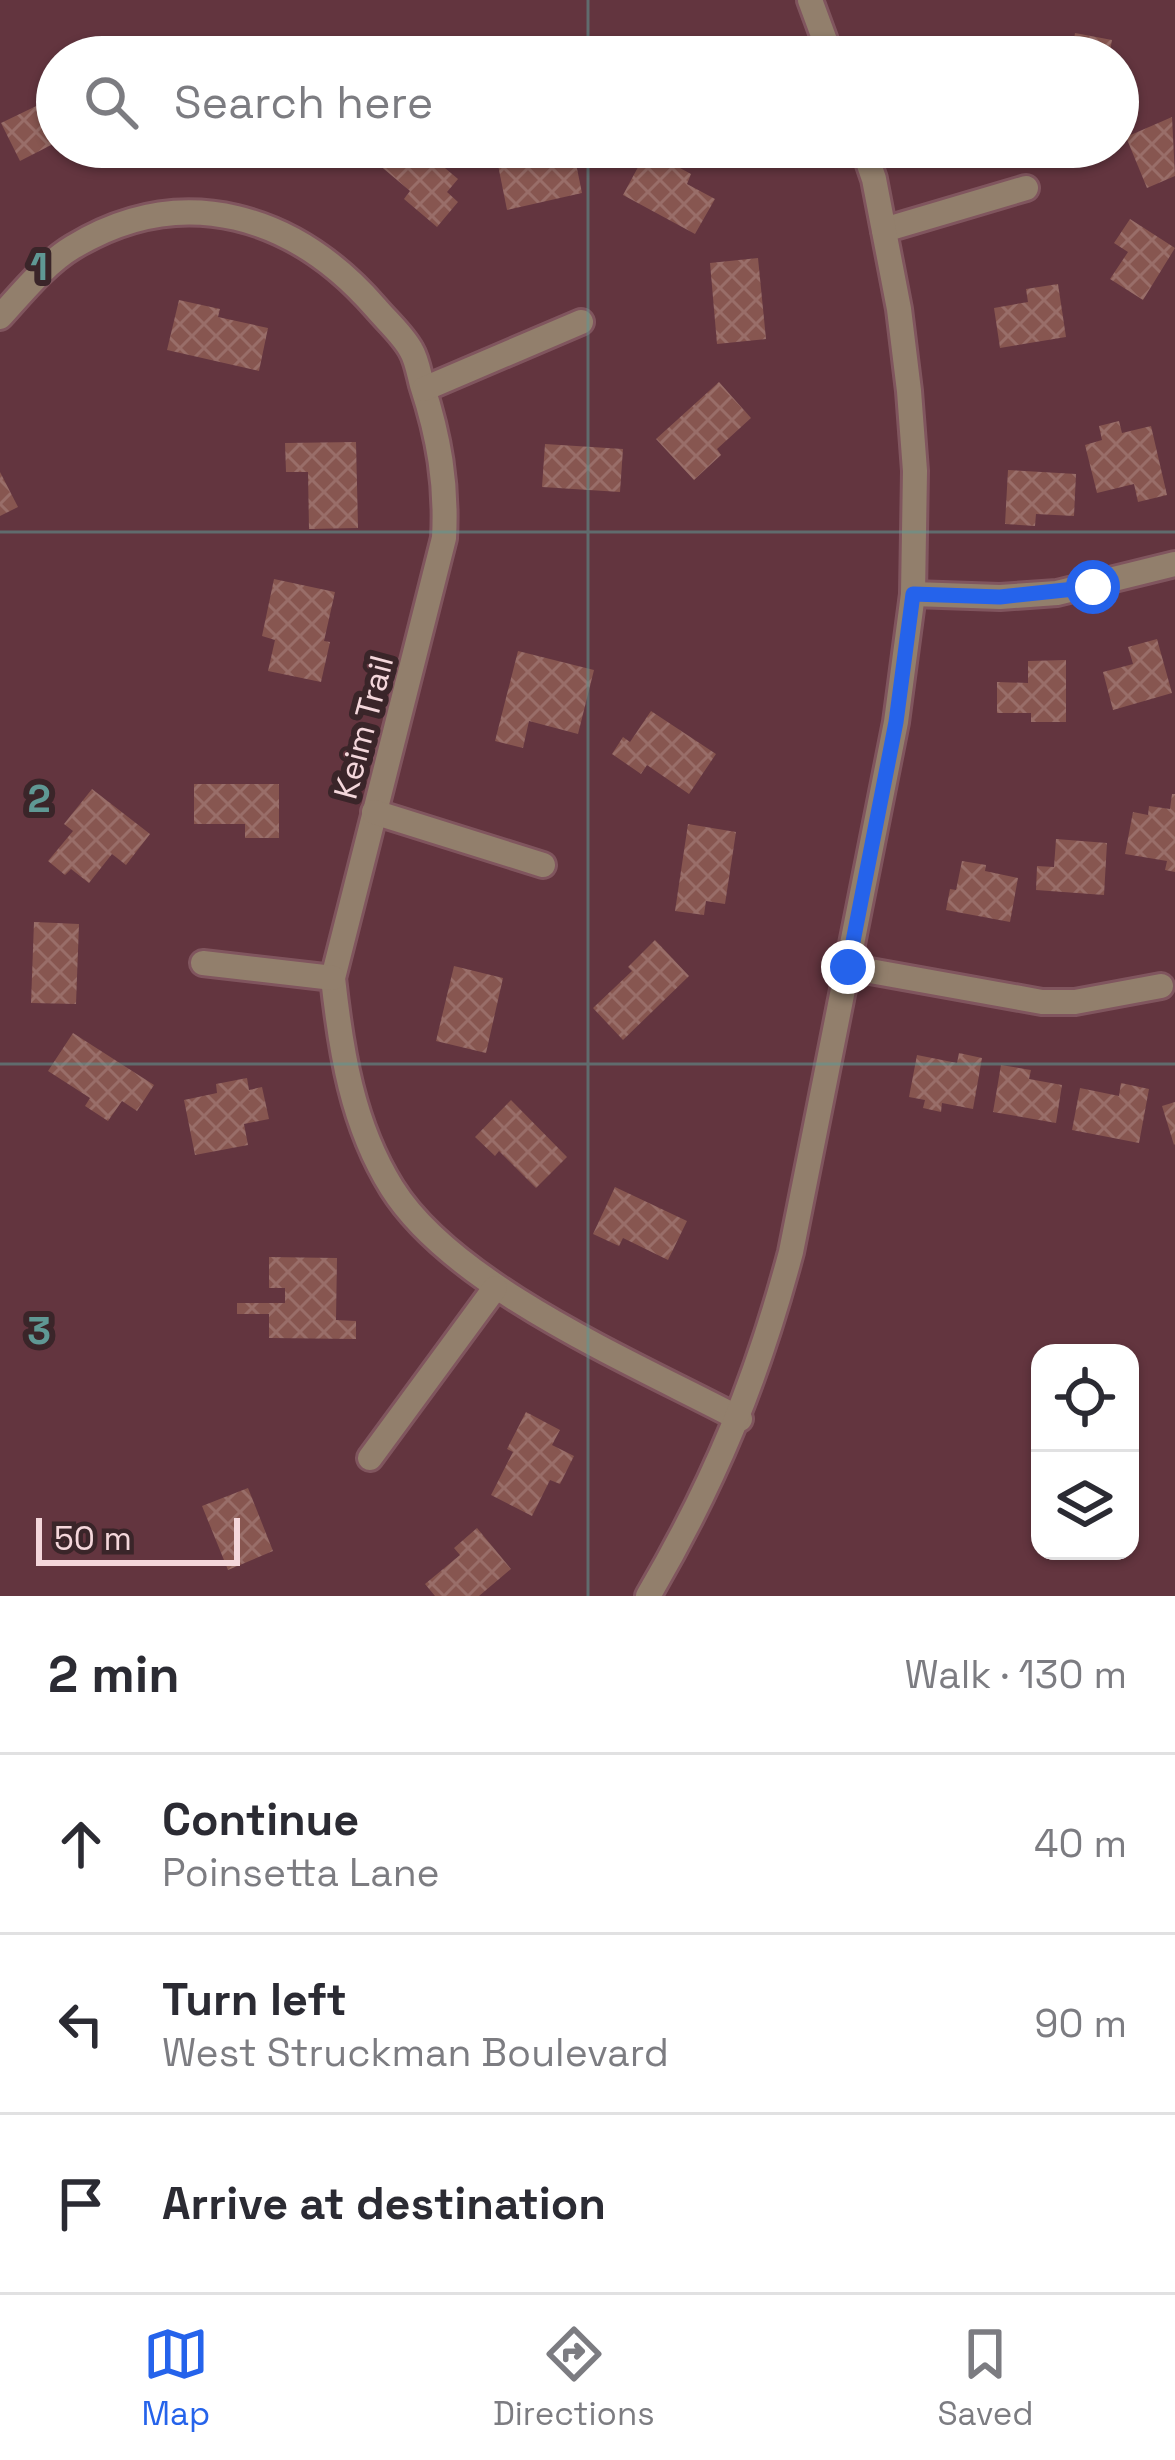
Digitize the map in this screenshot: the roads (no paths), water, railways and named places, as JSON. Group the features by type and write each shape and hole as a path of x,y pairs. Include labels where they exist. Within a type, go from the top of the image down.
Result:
{"street":[{"path":"810,0 823,36"},
{"path":"648,1596 686,1532 740,1419 791,1252 896,722 913,594 915,471 910,391 870,168"},
{"path":"884,230 1025,188"},
{"name":"Keim Trail","path":"0,316 71,248 154,216 223,214 284,232 340,270 411,350 440,443 446,499 444,538 332,978 340,1051 352,1098 392,1189 432,1234 495,1288 740,1419"},
{"path":"424,389 581,322"},
{"path":"913,594 1000,597 1057,593 1175,564"},
{"path":"374,812 543,865"},
{"path":"203,963 332,978"},
{"path":"848,967 1042,1002 1075,1002 1161,986"},
{"path":"370,1458 495,1288"}]}
